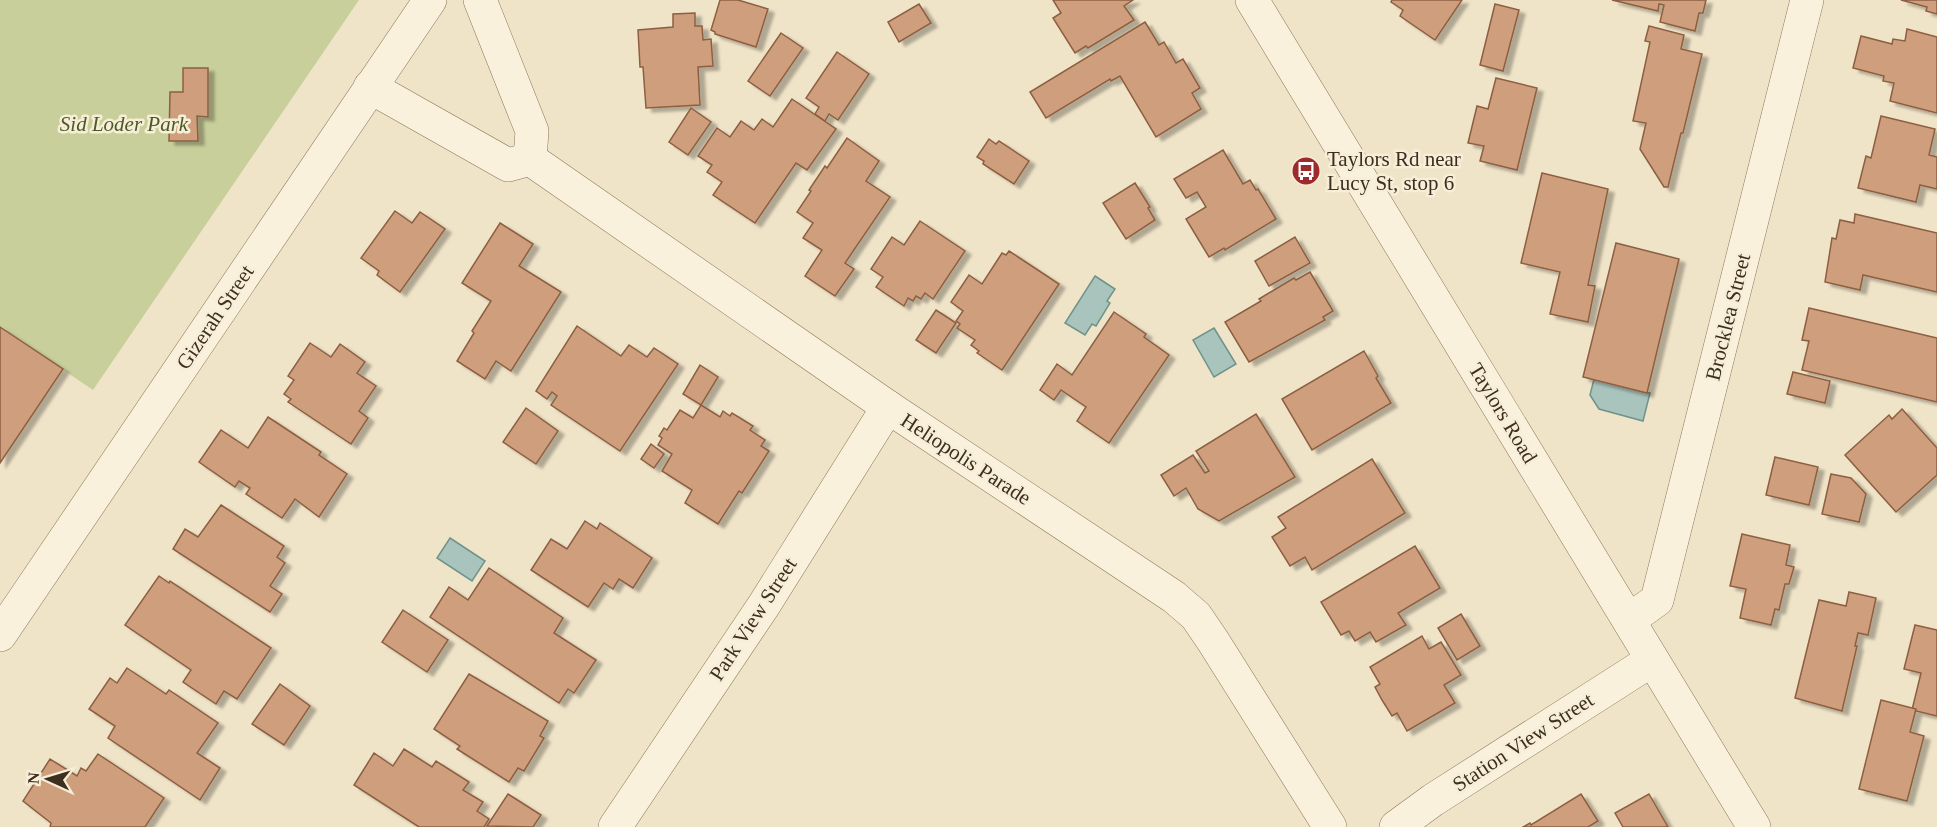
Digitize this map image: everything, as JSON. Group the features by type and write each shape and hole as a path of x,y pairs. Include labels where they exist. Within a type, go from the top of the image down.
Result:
{"street":[{"name":"Gizerah Street","path":"0,635 430,0"},
{"path":"370,87 508,165 530,159 532,131 480,0"},
{"name":"Taylors Road","path":"1252,0 1754,827"},
{"name":"Brocklea Street","path":"1629,620 1657,600 1807,0"},
{"name":"Heliopolis Parade","path":"530,159 888,407 1174,597 1196,616 1330,827"},
{"name":"Park View Street","path":"615,827 764,605 888,407"},
{"name":"Station View Street","path":"1395,827 1433,800 1652,660"}],"green space":[{"name":"Sid Loder Park","path":"0,0 359,0 93,390 0,327"}],"water":[{"path":"1095,276 1115,289 1107,301 1110,303 1096,326 1092,324 1085,335 1065,323"},
{"path":"1214,328 1236,364 1214,377 1193,340"},
{"path":"1594,379 1650,393 1643,421 1599,409 1590,395"},
{"path":"450,538 485,561 472,581 437,558"}],"building":[{"path":"720,0 738,0 768,9 756,47 715,34 711,30"},
{"path":"1053,0 1133,0 1124,6 1134,20 1088,48 1086,46 1075,53 1053,18 1061,13"},
{"path":"1392,0 1462,0 1435,40 1400,16 1403,10 1391,2"},
{"path":"1612,0 1706,0 1703,13 1699,13 1695,31 1660,22 1664,5 1659,4 1658,11"},
{"path":"1901,0 1937,0 1937,14 1926,11 1927,7"},
{"path":"919,4 931,23 899,42 888,22"},
{"path":"1495,4 1519,10 1503,71 1480,65"},
{"path":"695,13 695,26 702,26 703,40 711,39 713,66 698,67 700,105 646,108 638,30 673,27 673,14"},
{"path":"1145,22 1159,45 1164,42 1176,63 1183,59 1200,88 1192,93 1201,109 1156,137 1120,76 1111,81 1110,79 1046,118 1030,92"},
{"path":"1649,26 1684,35 1681,49 1702,54 1668,187 1664,187 1640,149 1646,123 1633,121 1650,42 1645,41"},
{"path":"1907,29 1937,37 1937,113 1890,101 1894,83 1883,81 1884,76 1853,68 1861,36 1892,44 1893,39 1905,41"},
{"path":"781,33 803,48 770,96 748,81"},
{"path":"837,52 869,74 838,120 829,114 825,121 815,114 819,107 806,98"},
{"path":"183,68 208,68 208,117 197,116 198,141 169,141 170,92 183,92"},
{"path":"1496,78 1537,88 1517,170 1480,161 1484,146 1468,143 1477,106 1488,109"},
{"path":"792,99 836,129 807,170 796,163 755,223 713,195 722,182 707,172 712,165 698,156 717,128 730,137 741,121 754,130 762,119 773,127"},
{"path":"691,108 711,122 688,155 669,142"},
{"path":"1881,116 1935,129 1929,155 1937,157 1937,189 1920,185 1916,202 1858,188 1866,156 1871,158"},
{"path":"847,138 879,161 866,181 890,197 845,263 854,269 835,296 805,276 822,250 803,238 813,223 797,212 825,166 827,168"},
{"path":"989,139 996,144 999,141 1029,161 1014,184 983,164 984,161 977,157"},
{"path":"1223,150 1243,184 1250,180 1276,219 1225,250 1224,248 1209,257 1186,219 1206,207 1197,192 1186,198 1174,179"},
{"path":"1542,173 1608,189 1588,285 1595,286 1588,322 1550,314 1560,272 1521,263"},
{"path":"1135,183 1155,220 1126,239 1103,203"},
{"path":"395,211 412,223 420,212 445,229 400,292 377,275 379,271 361,258"},
{"path":"1855,214 1937,233 1937,292 1863,275 1860,290 1825,282 1832,238 1836,239 1840,220 1854,223"},
{"path":"920,221 965,251 933,299 925,293 921,299 916,296 913,301 908,298 904,306 876,287 883,277 871,269 892,237 904,245"},
{"path":"500,223 533,244 519,266 561,292 511,371 496,361 485,379 457,361 491,301 462,283"},
{"path":"1295,237 1310,263 1269,286 1255,261"},
{"path":"1616,243 1679,259 1647,393 1583,377"},
{"path":"1009,251 1059,284 1002,370 977,353 979,351 971,345 975,340 957,328 960,324 956,321 963,311 951,302 969,275 982,284 1002,253 1006,255"},
{"path":"1310,272 1333,311 1323,317 1325,320 1249,362 1225,322 1294,278 1296,280"},
{"path":"1809,308 1937,338 1937,402 1802,370 1809,341 1802,340"},
{"path":"936,310 956,323 936,353 916,340"},
{"path":"1114,312 1146,334 1144,337 1169,355 1109,443 1077,421 1086,407 1061,390 1054,400 1040,390 1057,364 1072,375"},
{"path":"577,326 621,356 629,345 647,357 654,348 678,364 620,451 551,405 557,396 552,392 547,399 536,391"},
{"path":"0,327 63,369 0,463"},
{"path":"310,343 331,357 340,344 365,362 357,373 376,386 359,411 368,418 351,444 288,402 291,399 284,394 294,380 288,376"},
{"path":"1364,351 1391,403 1312,450 1282,399"},
{"path":"700,365 718,377 701,405 683,394"},
{"path":"1793,372 1830,381 1825,403 1787,394"},
{"path":"701,405 720,417 723,411 730,416 732,413 753,426 750,430 765,440 761,446 769,451 742,493 739,491 718,524 685,503 692,490 662,471 672,454 658,445 662,438 659,436 664,428 667,430 680,410 693,418"},
{"path":"526,408 558,431 536,464 503,442"},
{"path":"1902,409 1937,448 1937,475 1896,512 1845,455 1889,415 1892,419"},
{"path":"1256,414 1295,477 1219,521 1198,509 1186,488 1174,496 1161,475 1193,455 1205,473 1209,471 1196,451"},
{"path":"268,417 321,452 319,455 347,474 319,517 295,499 282,518 246,494 250,488 239,481 235,487 199,462 221,430 248,448"},
{"path":"651,444 664,454 654,468 641,459"},
{"path":"1775,457 1818,467 1809,505 1766,495"},
{"path":"1372,459 1405,513 1312,570 1305,557 1290,566 1272,537 1286,528 1278,517"},
{"path":"1831,474 1851,478 1866,494 1859,522 1822,514"},
{"path":"221,505 284,546 277,557 285,563 270,586 282,594 270,612 173,549 185,529 198,537"},
{"path":"585,521 597,529 600,523 652,558 633,588 619,579 613,589 604,583 588,607 531,570 551,539 567,549"},
{"path":"1742,534 1790,545 1786,565 1794,567 1789,584 1785,584 1779,610 1775,609 1771,625 1740,618 1746,589 1730,586"},
{"path":"1415,546 1440,588 1398,613 1406,625 1376,642 1370,632 1355,641 1349,631 1341,635 1321,602"},
{"path":"489,568 563,618 554,633 596,660 574,693 568,689 559,703 430,617 449,587 468,600"},
{"path":"159,576 271,648 237,699 224,691 216,704 183,682 191,670 125,625"},
{"path":"1849,592 1876,598 1868,635 1858,633 1842,711 1795,698 1819,600 1846,606"},
{"path":"403,610 448,640 427,672 382,642"},
{"path":"1461,614 1480,646 1457,660 1438,628"},
{"path":"1915,625 1937,630 1937,716 1912,710 1921,673 1904,669"},
{"path":"1422,636 1429,649 1441,642 1461,675 1444,685 1455,703 1407,731 1397,713 1392,716 1382,700 1375,687 1380,684 1370,667"},
{"path":"127,668 166,694 169,690 218,723 197,753 220,768 200,800 108,738 115,726 89,709 110,678 117,683"},
{"path":"469,674 548,721 540,736 544,738 524,771 518,768 509,782 457,749 460,746 434,729"},
{"path":"280,684 310,706 284,745 252,724"},
{"path":"1881,700 1916,709 1910,732 1924,736 1907,801 1859,789"},
{"path":"404,749 432,767 436,761 469,782 463,790 483,802 477,811 489,819 484,827 419,827 354,785 374,753 393,766"},
{"path":"98,754 164,798 145,827 50,827 51,823 23,801 50,759 77,776 81,768 86,771"},
{"path":"508,794 541,815 533,827 487,826"},
{"path":"1581,794 1598,821 1588,827 1523,827 1530,823 1531,825"},
{"path":"1649,794 1668,827 1623,827 1615,813"}],"place":[{"name":"Taylors Rd near Lucy St, stop 6","path":"1306,171"}]}
